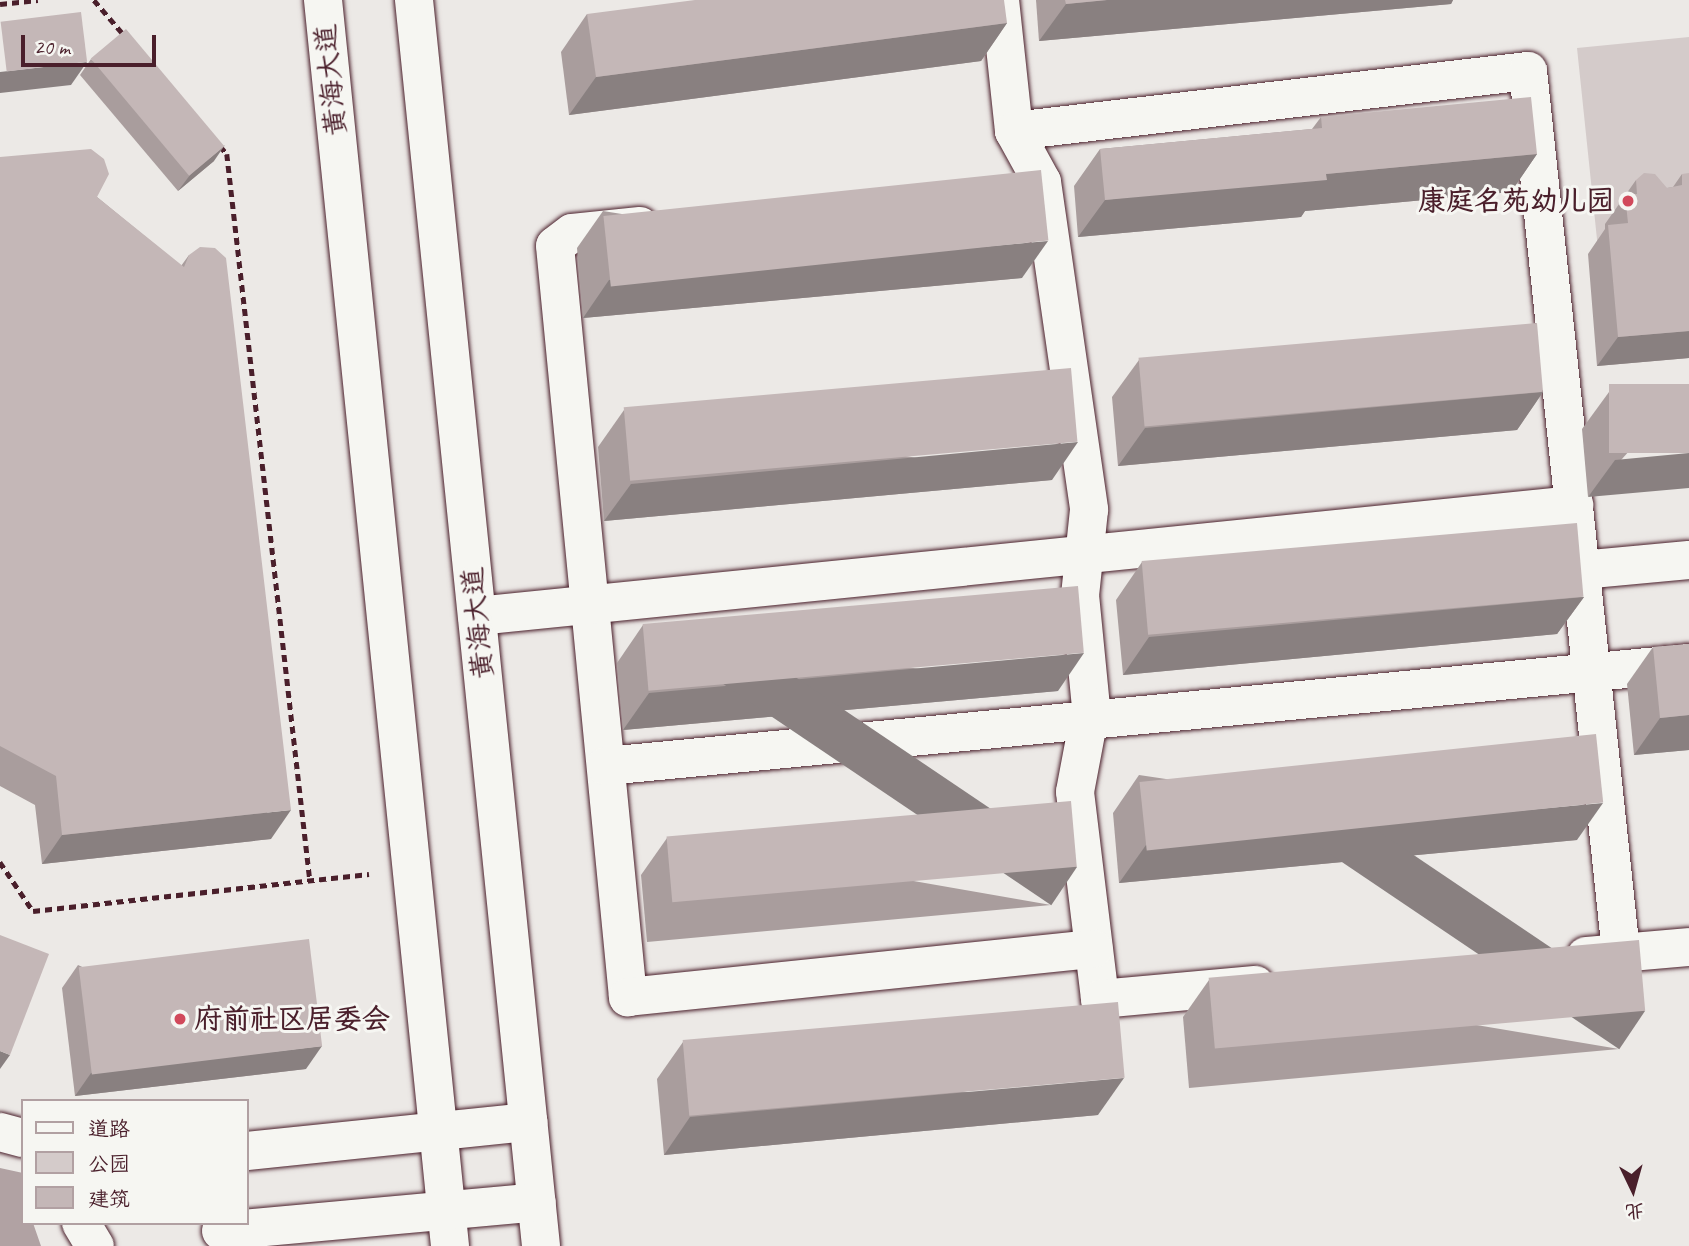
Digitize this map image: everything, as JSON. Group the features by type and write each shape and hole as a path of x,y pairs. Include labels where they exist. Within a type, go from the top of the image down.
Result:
{"street":[{"name":"黄海大道","path":"323,0 450,1246"},
{"name":"黄海大道","path":"414,0 541,1246"},
{"path":"1000,0 1014,131 1042,181 1088,510 1080,595 1089,720 1075,792 1100,999 1292,982"},
{"path":"1014,131 1528,71 1621,953"},
{"path":"1000,186 1042,181"},
{"path":"682,221 572,233 555,246 628,997 1094,949"},
{"path":"477,615 1574,505"},
{"path":"1581,570 1689,560"},
{"path":"606,766 1689,663"},
{"path":"1553,959 1689,947"},
{"path":"248,1151 529,1122"},
{"path":"0,1132 21,1137"},
{"path":"217,1233 537,1202"},
{"path":"82,1225 95,1246"}],"path":[{"path":"0,5 37,0"},
{"path":"94,0 130,41"},
{"path":"218,144 227,154 310,880"},
{"path":"0,862 33,911 412,869"}],"green space":[{"path":"1689,37 1689,259 1600,268 1577,48"}],"shaded area":[{"path":"0,1168 21,1173 21,1225 34,1225 41,1246 0,1246"}],"building":[{"path":"695,0 1004,0 1007,23 596,77 587,14"},
{"path":"1065,0 1107,0 1066,4"},
{"path":"81,12 87,62 7,71 1,22"},
{"path":"126,29 224,146 189,176 91,59"},
{"path":"1531,97 1537,154 1326,174 1327,180 1105,200 1100,149 1322,128 1321,117"},
{"path":"91,149 104,159 109,174 97,197 184,267 189,255 200,247 215,248 226,258 291,810 62,835 56,776 0,746 0,157"},
{"path":"1041,170 1048,241 611,287 603,216"},
{"path":"1644,173 1655,174 1667,188 1682,185 1682,174 1689,173 1689,331 1618,337 1608,225 1628,223 1625,195 1637,194 1636,180"},
{"path":"1537,323 1543,392 1145,427 1139,358"},
{"path":"1071,368 1077,442 630,481 624,407"},
{"path":"1609,384 1689,384 1689,453 1609,453"},
{"path":"1577,523 1583,597 1148,635 1142,561"},
{"path":"1078,586 1084,653 649,691 643,624"},
{"path":"1689,644 1689,715 1660,718 1653,647"},
{"path":"1596,734 1603,803 1147,851 1140,782"},
{"path":"1071,801 1077,867 672,902 667,836"},
{"path":"0,935 49,954 10,1055 0,1051"},
{"path":"309,939 322,1046 92,1074 79,967"},
{"path":"1639,940 1645,1011 1215,1048 1209,978"},
{"path":"1118,1002 1125,1078 689,1116 683,1040"}],"place":[{"name":"康庭名苑幼儿园","path":"1628,201"},
{"name":"府前社区居委会","path":"180,1019"}]}
